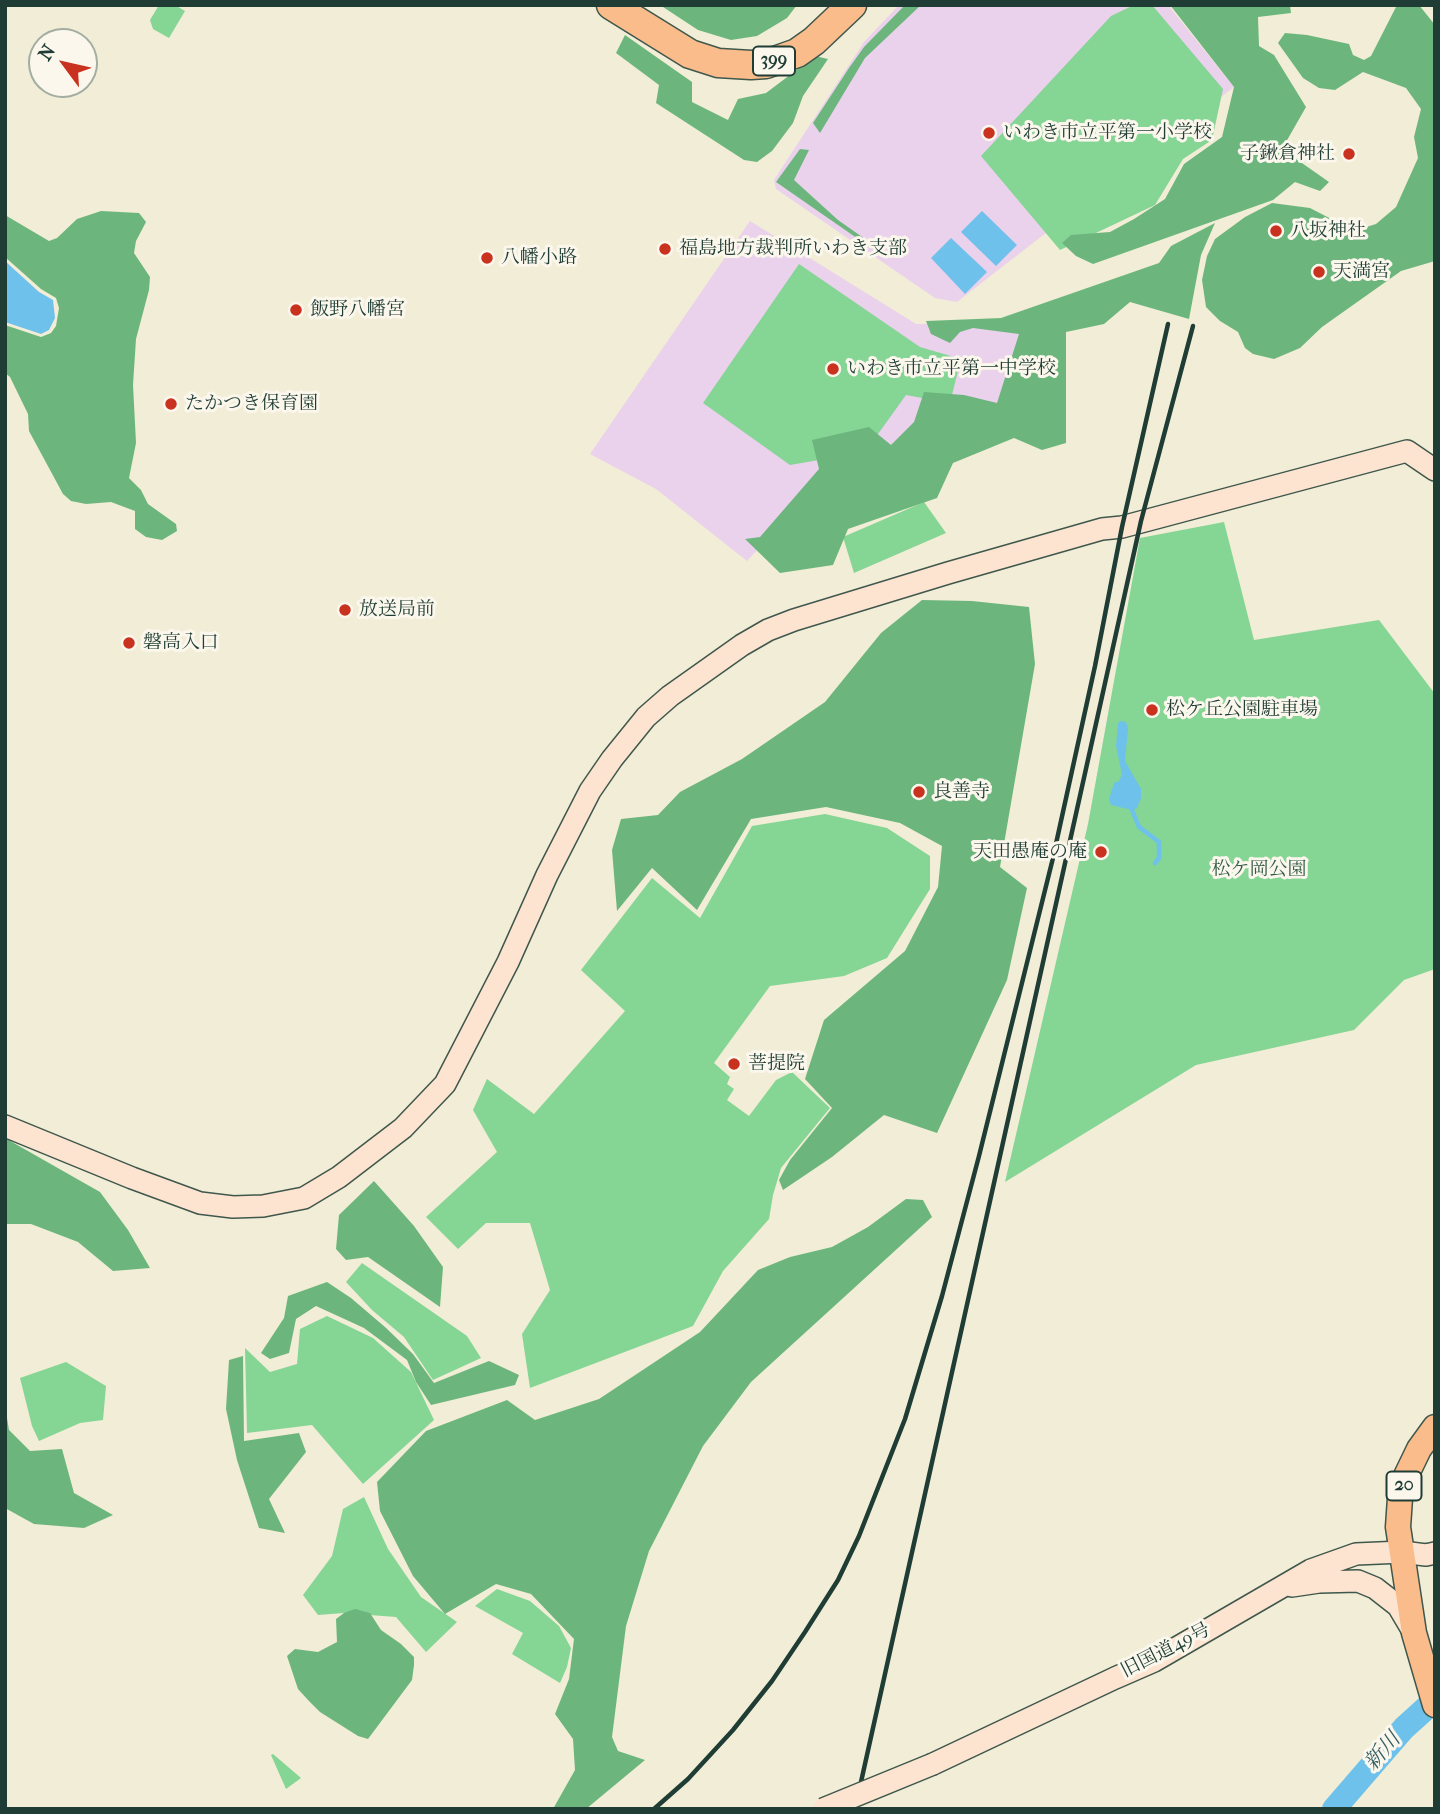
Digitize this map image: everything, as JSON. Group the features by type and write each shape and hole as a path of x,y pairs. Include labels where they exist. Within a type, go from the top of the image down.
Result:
{"highway":[{"name":"399","path":"611,5 690,54 718,63 751,65 766,64 797,53 814,41 852,5"}],"main road":[{"name":"20","path":"1435,1427 1419,1449 1406,1476 1400,1498 1398,1527 1414,1633 1435,1705"}],"street":[{"path":"5,1126 200,1203 233,1207 263,1206 304,1198 339,1177 403,1128 445,1084 508,962 547,875 590,791 646,717 670,696 742,645 768,630 794,620 948,573 1407,451 1435,470"},
{"name":"旧国道49号","path":"823,1809 933,1764 1154,1661 1311,1570 1356,1554 1435,1553"},
{"path":"1279,1589 1320,1581 1358,1581 1375,1588 1398,1606 1414,1633"}],"shaded area":[{"name":"いわき市立平第一小学校","path":"899,5 1168,5 1234,87 957,302 935,298 776,189 774,180 864,42"},
{"name":"いわき市立平第一中学校","path":"750,221 916,324 1032,322 1002,414 806,498 747,561 656,489 590,454"}],"green space":[{"path":"159,5 175,5 185,11 169,38 153,29 150,20"},
{"path":"660,5 797,5 787,18 757,36 731,40 698,30"},
{"path":"905,5 921,5 865,58 820,133 813,123 849,68 864,47"},
{"path":"1134,5 1152,5 1223,89 1212,140 1183,159 1155,205 1060,250 981,156 1111,16"},
{"path":"1170,5 1290,5 1291,13 1258,17 1259,46 1274,55 1306,107 1282,149 1329,182 1320,191 1295,182 1273,200 1093,264 1076,256 1062,243 1071,235 1110,232 1165,199 1184,164 1222,137 1234,87"},
{"path":"1397,5 1419,5 1435,25 1435,261 1401,271 1322,327 1300,348 1274,359 1253,354 1245,348 1238,332 1220,321 1206,307 1202,280 1207,256 1215,239 1245,217 1272,203 1310,208 1339,223 1363,228 1376,224 1396,207 1418,158 1414,137 1421,109 1406,88 1363,72 1335,90 1319,88 1303,78 1278,43 1285,33 1307,35 1349,44 1353,55 1364,60 1371,56"},
{"path":"625,35 692,82 692,102 728,120 738,99 766,93 815,56 828,59 803,96 793,123 772,151 757,162 744,160 656,103 659,85 616,53"},
{"path":"800,149 809,150 794,180 838,220 875,246 874,250 776,182"},
{"path":"101,211 139,213 146,222 136,241 134,253 150,277 136,339 133,385 136,443 129,478 141,490 148,504 176,524 177,531 162,540 146,537 135,529 135,511 111,502 86,504 71,501 63,494 29,431 28,414 10,377 5,373 5,325 41,337 51,333 56,326 59,308 56,298 41,289 5,257 5,215 49,241 57,238 77,219"},
{"path":"1215,223 1201,255 1189,319 1130,302 1104,324 1066,332 1066,443 1042,450 1014,438 953,463 937,498 848,529 833,565 780,573 745,539 760,537 819,469 812,440 869,427 891,445 914,422 924,392 964,395 997,403 1019,334 973,328 960,332 950,343 931,334 926,321 1001,318 1159,263 1171,246"},
{"name":"いわき市立平第一中学校","path":"799,264 920,347 961,359 950,403 906,395 865,452 790,465 703,403"},
{"path":"924,502 946,533 854,573 843,537"},
{"name":"松ケ岡公園","path":"1224,522 1254,640 1379,620 1435,694 1435,969 1404,980 1354,1030 1196,1065 1005,1182 1088,824 1140,538"},
{"path":"922,600 972,601 1029,607 1035,664 1000,867 1027,888 1007,980 937,1133 884,1115 832,1157 783,1190 779,1180 790,1160 832,1108 805,1079 824,1020 905,951 938,887 942,846 900,823 826,807 751,819 697,910 652,868 617,911 612,850 621,819 658,815 680,792 742,759 825,702 881,633"},
{"path":"825,814 887,828 930,856 930,889 887,958 844,976 770,986 714,1063 730,1077 727,1084 734,1089 727,1100 749,1116 776,1080 792,1072 830,1108 781,1168 769,1219 723,1271 693,1326 530,1388 522,1334 550,1290 530,1223 486,1223 458,1249 426,1217 497,1152 473,1110 487,1079 534,1114 625,1011 581,970 652,878 700,918 752,826"},
{"path":"5,1138 100,1192 128,1230 150,1268 113,1271 78,1242 31,1224 5,1224"},
{"path":"374,1181 414,1226 443,1267 440,1307 368,1257 346,1260 336,1249 339,1215"},
{"path":"906,1199 923,1200 932,1217 751,1382 703,1446 649,1551 626,1626 612,1737 618,1751 645,1760 586,1809 553,1809 575,1770 573,1739 555,1714 569,1679 574,1639 531,1594 496,1584 445,1614 413,1576 380,1511 377,1482 426,1431 507,1400 535,1420 599,1399 700,1332 758,1270 790,1257 832,1247 868,1227"},
{"path":"362,1263 467,1336 481,1358 433,1380 404,1337 372,1310 346,1282"},
{"path":"327,1282 385,1327 413,1354 434,1383 489,1361 519,1375 515,1385 431,1405 416,1382 407,1360 364,1328 316,1306 296,1319 289,1353 270,1359 261,1353 284,1318 288,1296"},
{"path":"327,1316 373,1338 411,1372 434,1420 363,1484 312,1425 247,1433 245,1348 270,1372 297,1364 300,1329"},
{"path":"243,1356 244,1441 299,1433 306,1452 269,1499 285,1533 259,1528 237,1460 226,1409 229,1360"},
{"path":"66,1362 106,1386 103,1420 80,1423 39,1441 32,1426 20,1378"},
{"path":"5,1406 9,1430 30,1451 62,1449 74,1493 113,1515 84,1528 34,1524 5,1508"},
{"path":"364,1497 388,1549 421,1597 457,1622 426,1652 396,1617 344,1613 318,1615 303,1595 332,1556 343,1509"},
{"path":"497,1589 530,1601 559,1626 571,1648 560,1683 512,1654 523,1633 475,1606"},
{"path":"355,1609 370,1613 381,1630 414,1657 412,1680 368,1739 358,1736 320,1712 308,1700 298,1689 287,1656 295,1649 318,1652 337,1642 336,1619"},
{"path":"271,1755 301,1778 286,1789"}],"water":[{"path":"982,211 1017,245 996,266 961,232"},
{"path":"951,238 987,272 965,294 931,258"},
{"path":"5,261 39,292 53,300 55,318 49,330 41,334 5,322"},
{"path":"1120,721 1126,722 1128,729 1125,761 1141,789 1137,808 1132,810 1111,805 1109,799 1114,783 1119,781 1122,774 1116,746"}],"waterway":[{"path":"1132,810 1139,827 1159,842 1159,858 1155,863"},
{"name":"新川","path":"1334,1809 1404,1728 1435,1700"}],"railway":[{"path":"654,1809 688,1779 733,1730 772,1681 805,1632 838,1580 859,1536 905,1419 942,1296 979,1156 1052,862 1122,527 1168,324"},
{"path":"855,1809 1141,521 1193,326"}],"place":[{"name":"いわき市立平第一小学校","path":"989,133"},
{"name":"子鍬倉神社","path":"1349,154"},
{"name":"八坂神社","path":"1276,231"},
{"name":"福島地方裁判所いわき支部","path":"665,249"},
{"name":"八幡小路","path":"487,258"},
{"name":"天満宮","path":"1319,272"},
{"name":"飯野八幡宮","path":"296,310"},
{"name":"いわき市立平第一中学校","path":"833,369"},
{"name":"たかつき保育園","path":"171,404"},
{"name":"放送局前","path":"345,610"},
{"name":"磐高入口","path":"129,643"},
{"name":"松ケ丘公園駐車場","path":"1152,710"},
{"name":"良善寺","path":"919,792"},
{"name":"天田愚庵の庵","path":"1101,852"},
{"name":"菩提院","path":"734,1064"}]}
